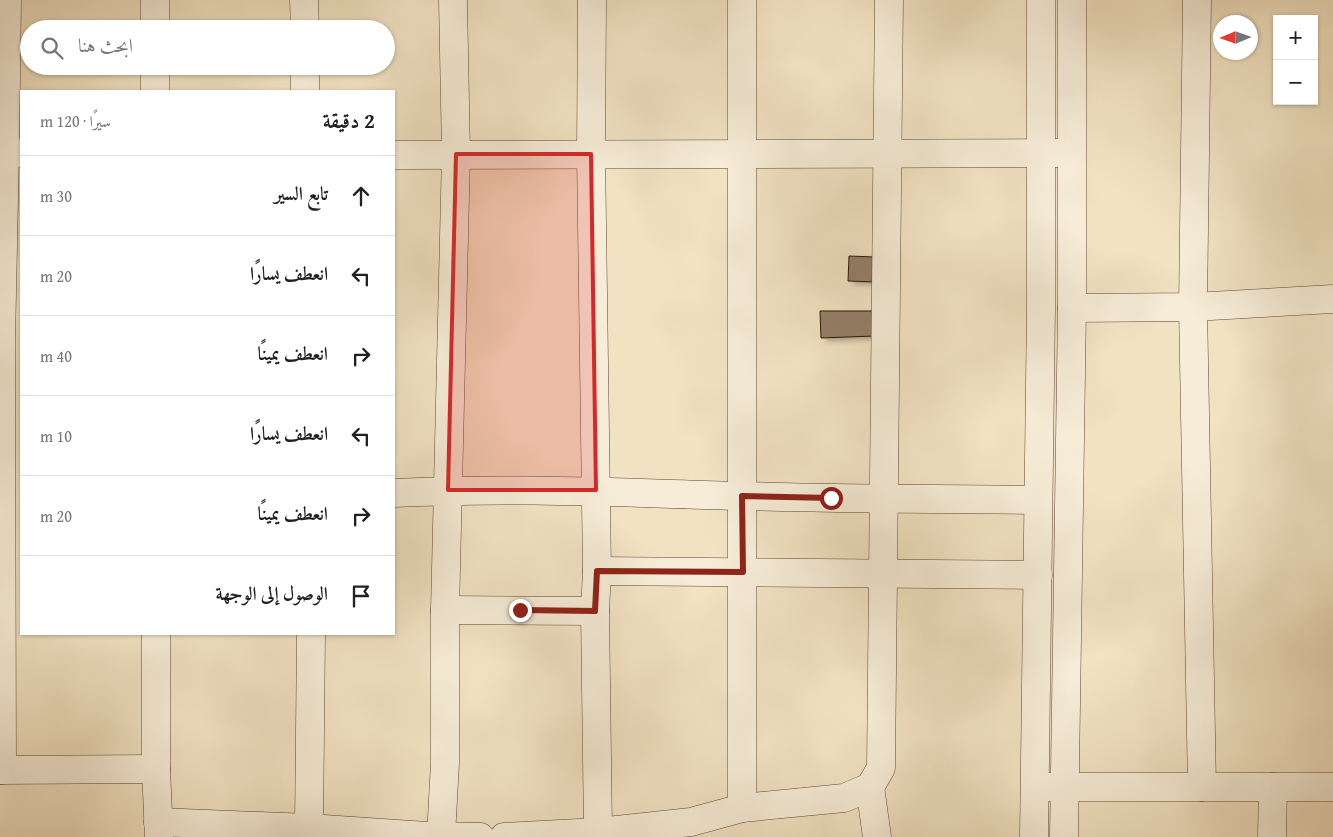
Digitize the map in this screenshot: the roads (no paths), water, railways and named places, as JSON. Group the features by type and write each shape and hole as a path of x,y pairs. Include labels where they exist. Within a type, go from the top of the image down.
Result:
{"street":[{"path":"6,0 9,153 0,442 1,770 156,769"},
{"path":"155,0 155,20"},
{"path":"304,0 305,20"},
{"path":"441,836 445,763 445,610 456,154 453,0"},
{"path":"592,0 591,154 597,571 595,611 598,832"},
{"path":"742,0 742,808"},
{"path":"504,837 598,832 693,830 742,808 844,798 870,787 881,768 889,153 889,0"},
{"path":"1034,837 1038,575 1041,0"},
{"path":"1064,837 1072,308 1072,0"},
{"path":"1197,0 1193,307 1202,787"},
{"path":"155,75 155,90"},
{"path":"305,75 305,90"},
{"path":"395,154 1072,153"},
{"path":"1072,308 1193,307 1333,299"},
{"path":"395,492 596,490 742,496 1038,500"},
{"path":"597,571 1038,575"},
{"path":"445,610 595,611"},
{"path":"156,635 156,769 159,830 309,828 480,837"},
{"path":"309,828 310,635"},
{"path":"870,787 877,837"},
{"path":"1035,787 1333,788"},
{"path":"1272,837 1273,788"}]}
